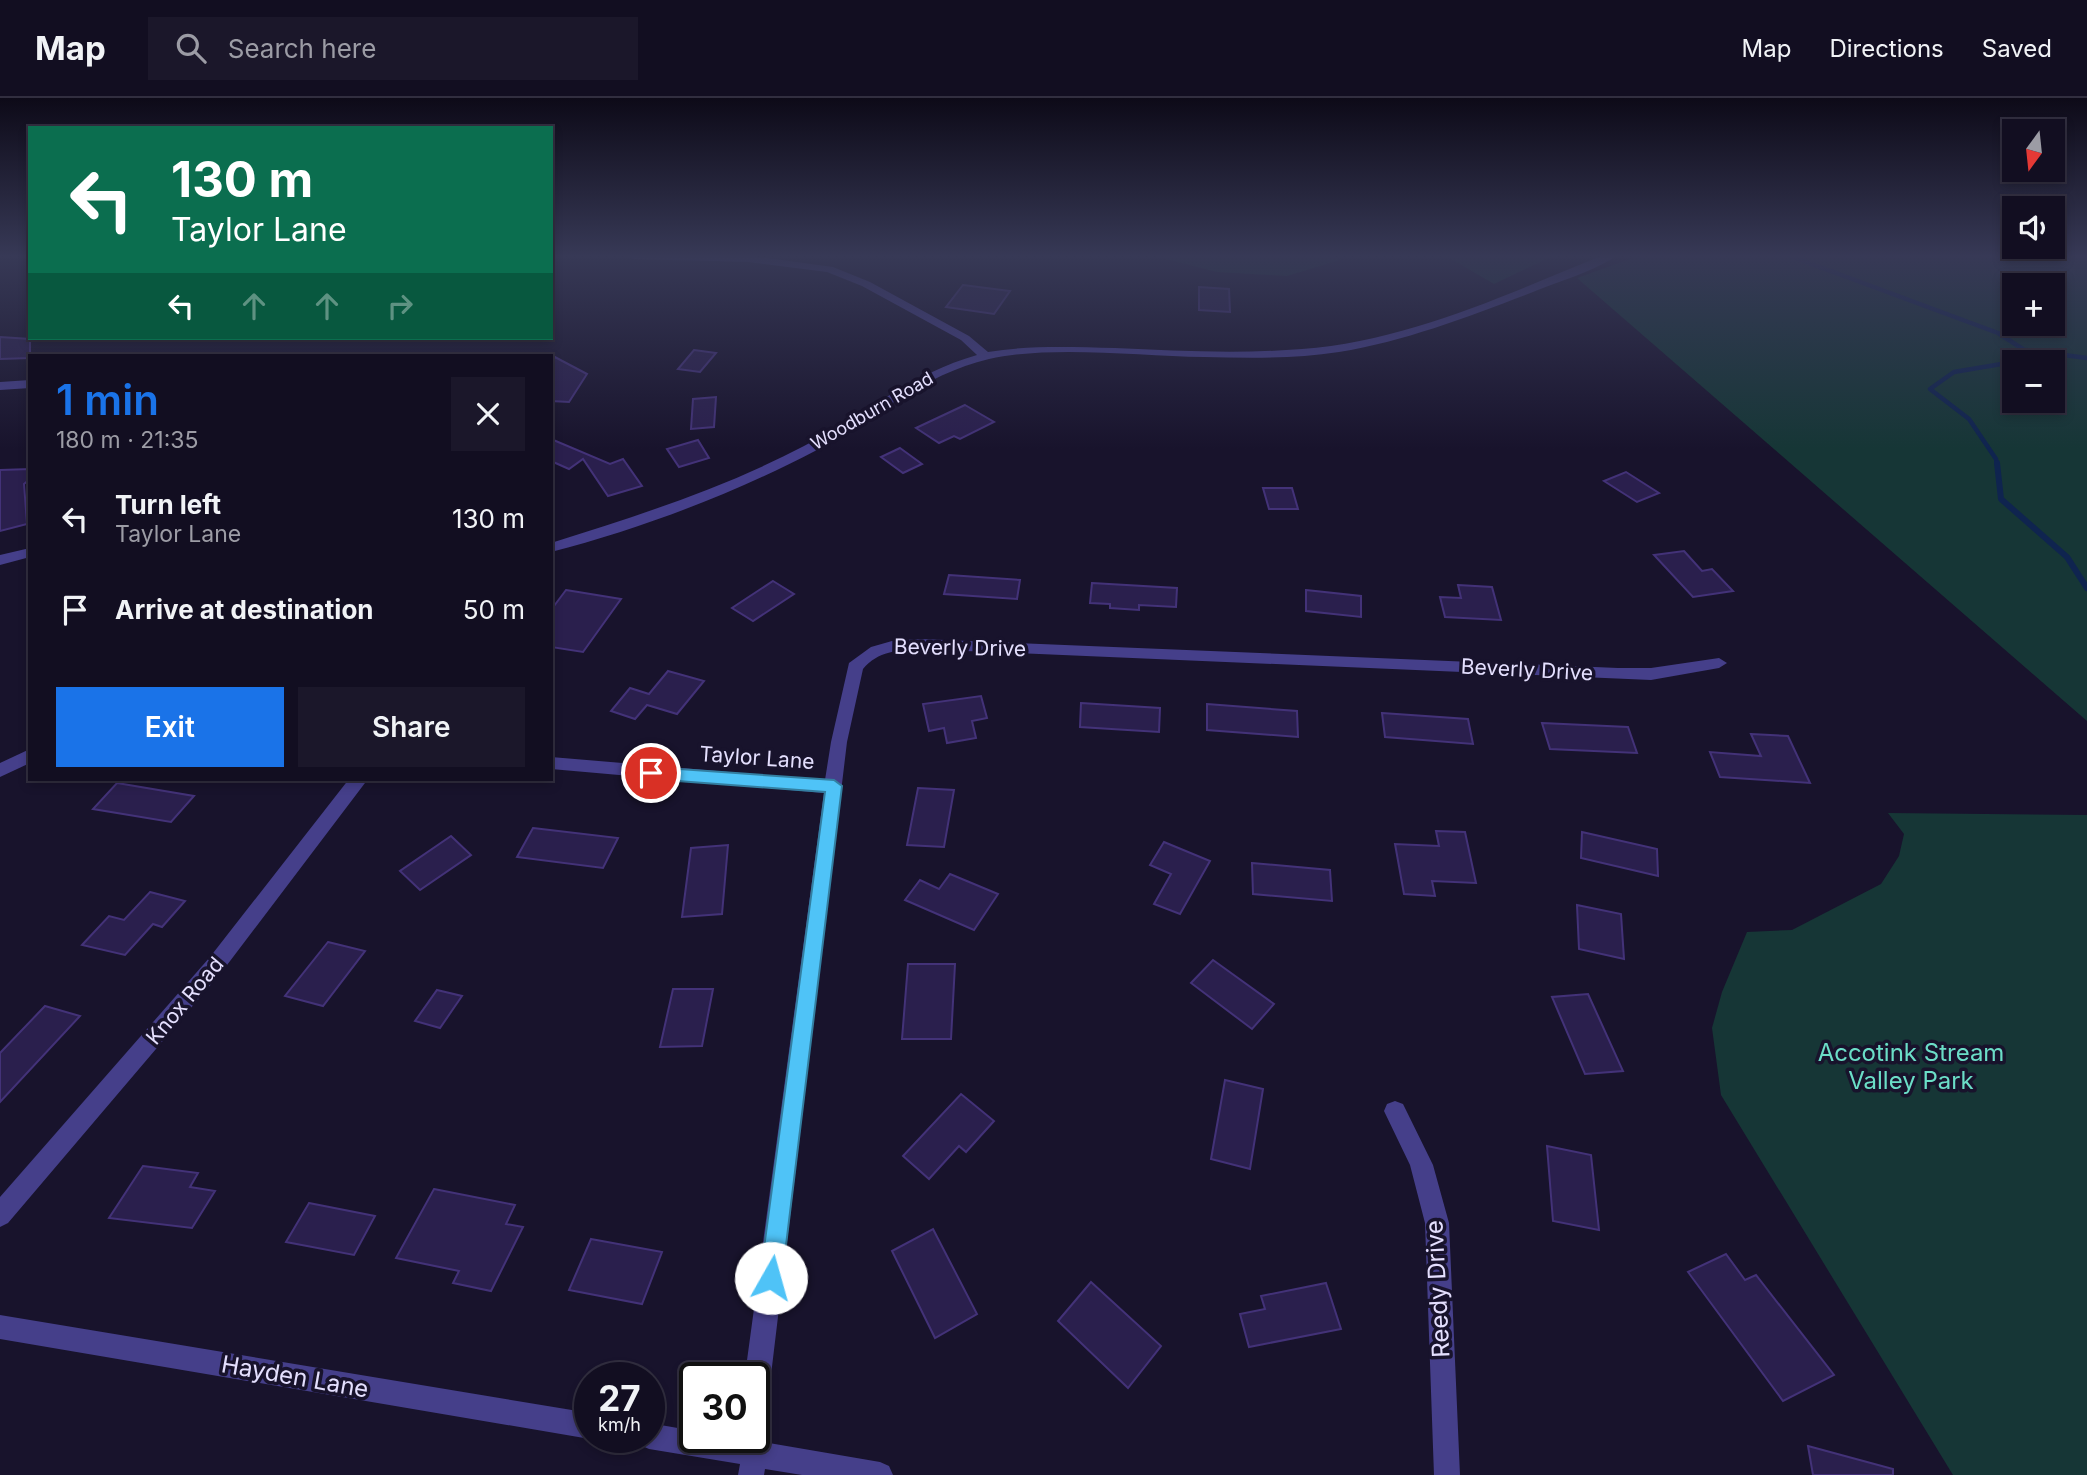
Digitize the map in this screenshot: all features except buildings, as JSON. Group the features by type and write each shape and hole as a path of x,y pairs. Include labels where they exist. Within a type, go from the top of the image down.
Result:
{"street":[{"path":"932,320 965,338 985,356"},
{"name":"Woodburn Road","path":"553,543 646,519 717,492 810,448 917,383 985,356 1058,350 1274,354 1354,347 1440,320"},
{"path":"0,386 28,384"},
{"path":"0,560 28,553"},
{"name":"Beverly Drive","path":"753,1465 758,1375 834,786 855,667 867,644 977,645 1629,674 1685,671 1719,663"},
{"path":"0,771 28,756"},
{"name":"Taylor Lane","path":"553,763 834,786"},
{"name":"Knox Road","path":"0,1214 217,963 357,781"},
{"name":"Reedy Drive","path":"1395,1111 1415,1144 1429,1181 1437,1223 1447,1475"},
{"name":"Hayden Lane","path":"0,1327 574,1423"},
{"path":"665,1440 753,1465 880,1475"}],"green space":[{"path":"1626,320 2002,320 2002,336 2065,336 2065,320 2087,320 2087,721"},
{"name":"Accotink Stream Valley Park","path":"1888,813 2087,815 2087,1475 1953,1475 1721,1095 1712,1028 1722,992 1747,932 1792,930 1881,884 1899,856 1904,834"}],"waterway":[{"path":"1964,320 1998,333 2037,358 1954,372 1930,389 1969,419 1996,459 1997,465"},
{"path":"2065,355 2087,358"},
{"path":"1997,463 2001,499 2067,557 2087,588"}],"route":[{"path":"651,773 834,786 771,1278"}]}
